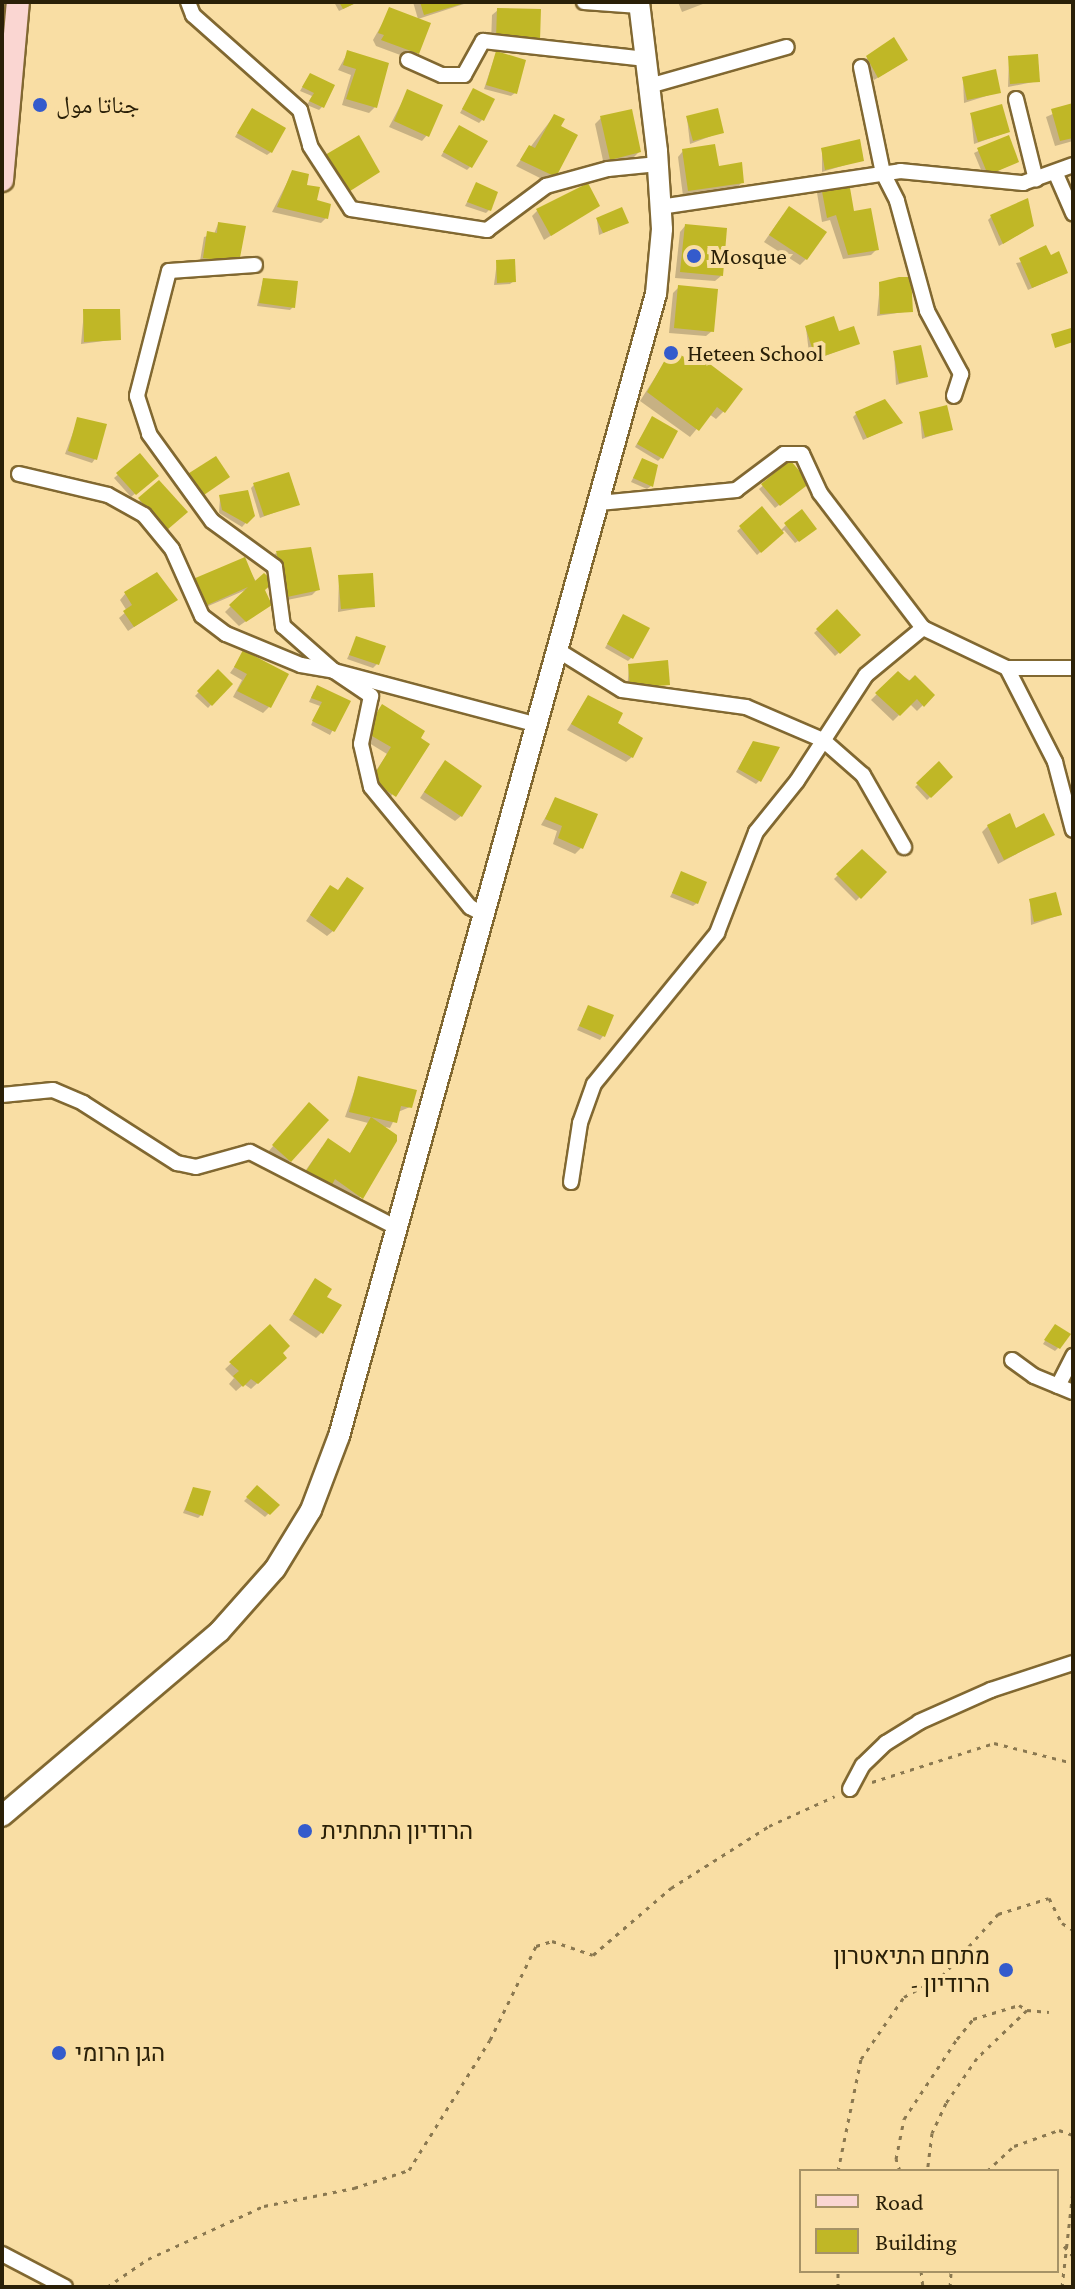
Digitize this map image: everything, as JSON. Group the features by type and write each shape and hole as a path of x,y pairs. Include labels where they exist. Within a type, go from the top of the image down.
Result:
{"main road":[{"path":"2,180 18,2"}],"street":[{"path":"188,2 193,15 300,110 310,146 351,209 487,230 546,186 608,169 658,164"},
{"path":"2,1816 219,1632 275,1569 311,1510 339,1436 539,725 656,294 660,207 658,164 639,4 584,2"},
{"path":"408,60 442,75 464,75 483,41 646,59"},
{"path":"649,86 787,47"},
{"path":"861,67 883,173 897,201 927,311 961,374 954,396"},
{"path":"1016,99 1036,180"},
{"path":"660,207 883,173 979,183 1036,180 1073,165"},
{"path":"1056,174 1073,213"},
{"path":"255,265 169,271 137,396 149,434 212,521 275,567 283,626 334,671 371,696 361,744 371,787 470,907 485,915"},
{"path":"599,503 736,490 784,454 802,454 820,493 923,628 1007,668 1073,668"},
{"path":"19,474 108,495 144,515 172,549 202,616 226,634 301,665 539,725"},
{"path":"571,1182 580,1123 594,1084 717,933 756,832 866,675 923,628"},
{"path":"559,651 622,690 746,707 823,740 863,775 904,847"},
{"path":"1007,668 1066,774 1073,830"},
{"path":"2,1095 53,1090 83,1103 177,1163 196,1167 250,1152 397,1228"},
{"path":"1058,1386 1073,1356"},
{"path":"1012,1360 1073,1392"},
{"path":"850,1789 863,1765 886,1743 919,1722 991,1690 1073,1663"},
{"path":"2,2254 65,2287"}],"path":[{"path":"107,2287 148,2259 264,2206 354,2188 409,2170 490,2040 536,1946 552,1941 593,1955 671,1888 769,1826 850,1789 994,1743 1073,1763"},
{"path":"838,2169 861,2059 904,1997 942,1976 998,1914 1049,1898 1062,1923 1073,1930"},
{"path":"900,2169 897,2148 904,2119 973,2019 993,2009 1019,2005 1027,2010 1049,2012"},
{"path":"927,2169 932,2133 961,2077 1027,2010"},
{"path":"989,2169 1014,2146 1059,2130 1073,2135"},
{"path":"1062,2287 1064,2246 1073,2191"},
{"path":"1064,2246 1073,2256"}],"building":[{"path":"339,2 358,2 343,9"},
{"path":"420,2 465,2 465,3 424,15"},
{"path":"389,7 431,23 419,54 381,40 384,35 378,33"},
{"path":"497,8 541,9 540,40 496,39"},
{"path":"894,37 908,60 878,78 866,56"},
{"path":"347,50 389,63 377,108 346,99 356,69 343,65"},
{"path":"496,51 526,60 517,94 486,85"},
{"path":"1038,54 1040,82 1010,84 1008,56"},
{"path":"996,69 1001,93 967,100 962,77"},
{"path":"310,73 335,85 324,108 309,101 314,93 302,87"},
{"path":"473,88 495,99 484,121 462,109"},
{"path":"407,89 443,105 429,137 394,121"},
{"path":"1073,103 1073,138 1060,141 1051,109"},
{"path":"1002,104 1010,132 978,142 970,113"},
{"path":"252,108 286,128 272,153 237,133"},
{"path":"718,108 724,133 693,141 686,116"},
{"path":"632,109 641,152 610,160 600,116"},
{"path":"554,114 565,119 561,126 578,135 556,177 520,160 529,145 535,148"},
{"path":"459,125 488,141 472,168 443,152"},
{"path":"359,135 380,172 347,193 325,155"},
{"path":"1009,135 1019,162 988,175 977,148"},
{"path":"860,139 864,161 825,170 821,148"},
{"path":"715,144 719,166 742,162 744,183 688,191 682,149"},
{"path":"292,170 309,174 307,185 320,187 317,200 331,204 328,219 277,207"},
{"path":"476,182 498,192 491,211 467,202"},
{"path":"849,182 854,211 871,208 879,250 848,255 836,215 827,218 821,186"},
{"path":"588,183 600,206 551,236 536,209"},
{"path":"1028,198 1034,226 1003,244 990,215"},
{"path":"789,206 827,232 807,260 769,235"},
{"path":"622,207 629,223 603,233 596,218"},
{"path":"218,222 246,226 239,263 203,258 207,231 217,233"},
{"path":"685,224 727,228 723,276 680,272"},
{"path":"1046,245 1051,255 1059,251 1068,273 1032,288 1019,258"},
{"path":"515,259 516,282 497,283 496,260"},
{"path":"911,277 913,312 880,314 879,282"},
{"path":"263,278 298,281 295,308 259,303"},
{"path":"678,285 718,289 714,332 674,328"},
{"path":"83,309 120,309 121,340 84,342"},
{"path":"834,316 839,331 854,326 860,344 824,356 821,348 813,351 805,326"},
{"path":"1071,328 1073,342 1055,348 1051,334"},
{"path":"921,345 928,377 899,383 893,351"},
{"path":"671,349 689,360 694,352 743,389 725,413 717,407 699,431 647,392"},
{"path":"885,399 903,423 867,438 855,412"},
{"path":"947,405 953,430 925,437 919,412"},
{"path":"652,416 678,431 663,459 637,444"},
{"path":"77,417 107,424 97,460 68,451"},
{"path":"140,453 159,476 136,495 116,473"},
{"path":"216,456 230,477 201,497 186,475"},
{"path":"642,458 658,465 653,487 633,478"},
{"path":"790,460 810,483 780,506 761,484"},
{"path":"289,472 300,505 264,516 253,483"},
{"path":"159,480 188,512 167,530 138,498"},
{"path":"248,490 255,516 247,524 222,510 219,495"},
{"path":"762,506 784,533 761,553 739,526"},
{"path":"802,509 817,529 799,542 784,523"},
{"path":"311,547 320,590 287,597 276,551"},
{"path":"245,557 255,581 264,573 274,582 265,590 272,605 246,622 229,605 248,587 205,606 193,579"},
{"path":"157,572 178,600 134,627 123,611 132,605 124,592"},
{"path":"373,573 375,607 341,609 338,575"},
{"path":"837,609 861,635 840,654 816,629"},
{"path":"623,614 650,628 633,659 607,644"},
{"path":"356,636 386,646 379,665 349,655"},
{"path":"243,650 289,674 271,708 237,691 247,674 234,667"},
{"path":"668,660 670,685 630,688 628,664"},
{"path":"218,669 233,684 212,706 197,691"},
{"path":"898,671 909,681 915,675 935,695 924,707 917,699 900,716 875,693"},
{"path":"317,685 351,701 335,732 312,721 322,702 311,698"},
{"path":"588,695 623,713 618,723 643,738 633,758 571,724"},
{"path":"382,704 425,731 421,738 430,744 396,797 371,780 391,747 365,732"},
{"path":"753,741 780,747 761,782 738,769"},
{"path":"445,760 482,786 462,817 424,792"},
{"path":"939,761 953,777 931,798 916,783"},
{"path":"555,797 598,814 583,849 558,838 562,826 545,819"},
{"path":"1010,813 1016,828 1044,813 1055,835 1004,860 987,825"},
{"path":"862,849 887,872 861,899 836,874"},
{"path":"681,871 707,882 698,904 672,893"},
{"path":"347,877 364,888 334,932 310,915 330,885 338,890"},
{"path":"1056,892 1062,915 1034,922 1029,899"},
{"path":"588,1005 614,1015 605,1037 579,1026"},
{"path":"358,1076 417,1090 412,1108 401,1106 397,1123 349,1112"},
{"path":"309,1102 329,1120 291,1162 272,1145"},
{"path":"371,1117 397,1135 397,1141 363,1199 335,1179 331,1187 306,1171 328,1138 350,1153"},
{"path":"315,1278 332,1289 327,1297 342,1305 323,1334 293,1314"},
{"path":"270,1324 290,1346 283,1353 287,1358 258,1384 251,1379 243,1387 233,1376 239,1371 229,1362"},
{"path":"1055,1324 1071,1334 1060,1349 1044,1340"},
{"path":"257,1485 280,1505 270,1515 246,1497"},
{"path":"193,1487 211,1491 203,1516 185,1510"}],"place":[{"name":"جناتا مول","path":"40,105"},
{"name":"Mosque","path":"694,256"},
{"name":"Heteen School","path":"671,353"},
{"name":"הרודיון התחתית","path":"305,1831"},
{"name":"מתחם התיאטרון - הרודיון","path":"1006,1970"},
{"name":"הגן הרומי","path":"59,2053"}]}
